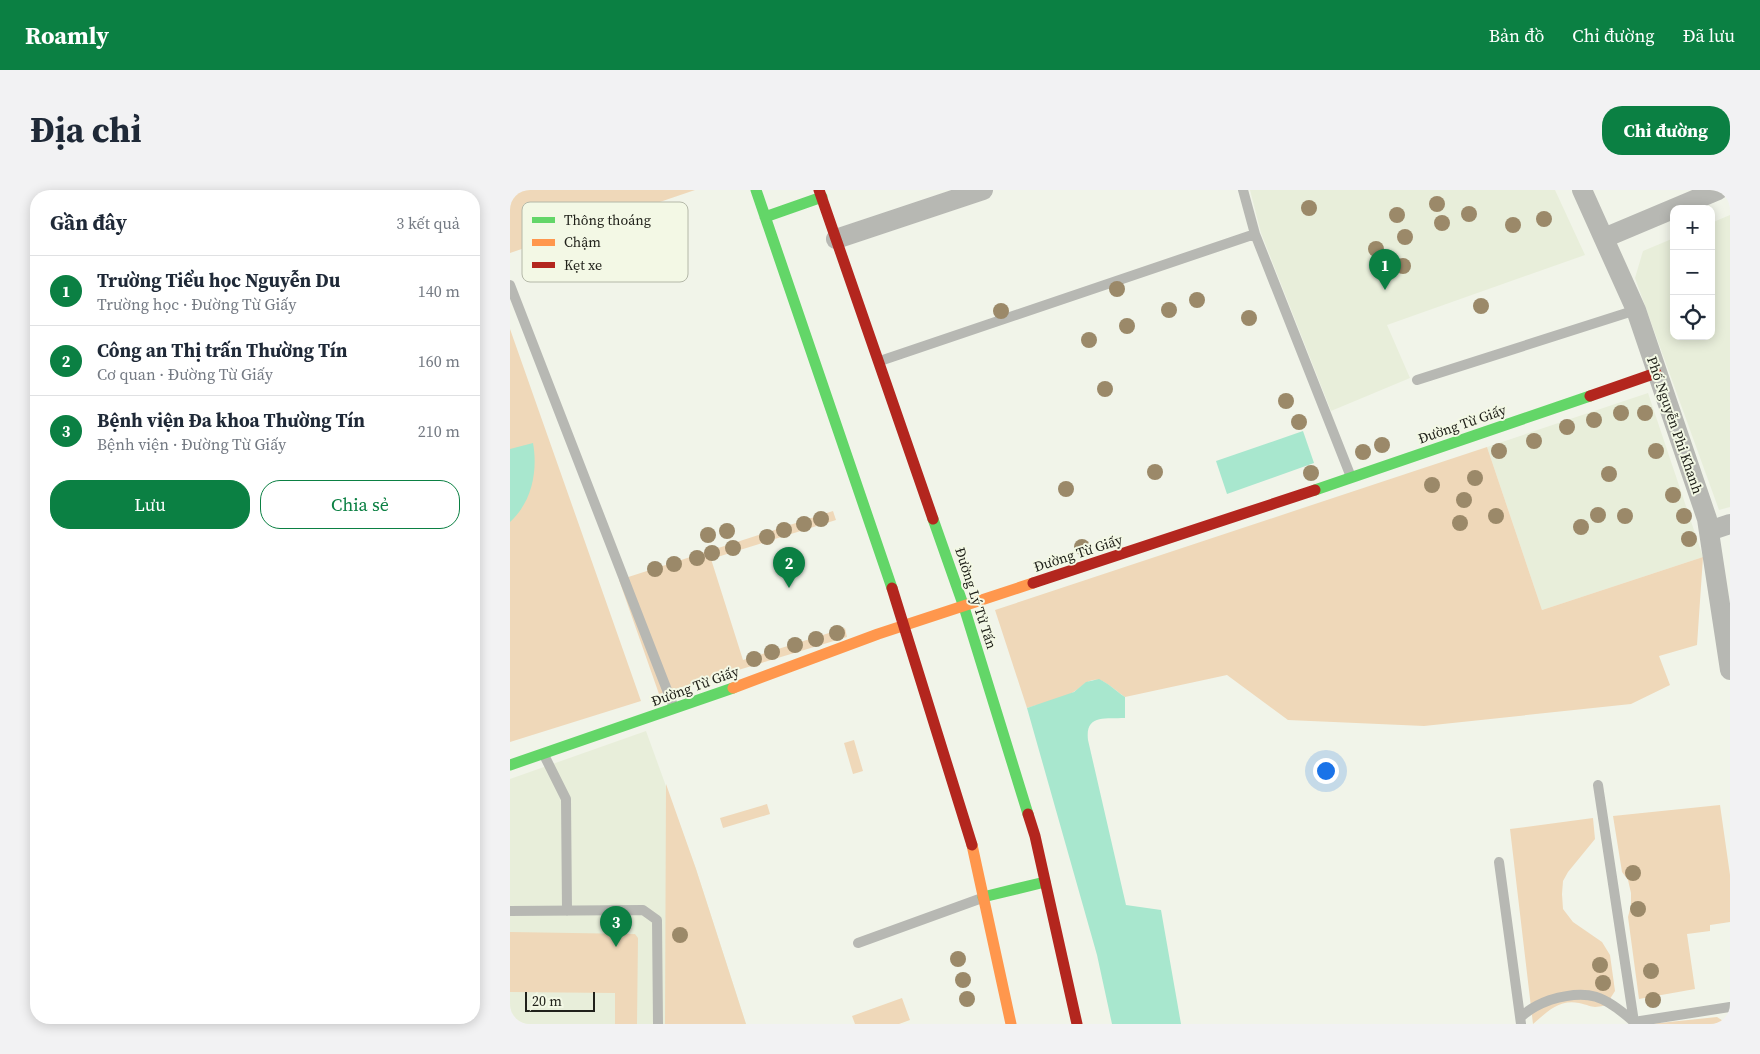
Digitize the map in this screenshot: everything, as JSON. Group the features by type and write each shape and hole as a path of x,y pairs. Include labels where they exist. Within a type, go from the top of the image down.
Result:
{"street":[{"path":"756,190 905,625 974,852 1011,1024"},
{"path":"836,240 983,190"},
{"path":"1604,238 1718,190"},
{"name":"Phố Nguyễn Phi Khanh","path":"1590,192 1604,238 1636,310 1707,519 1730,670"},
{"path":"765,217 821,194"},
{"name":"Đường Lý Tử Tấn","path":"821,194 964,606 1036,836 1076,1024"},
{"name":"Đường Từ Giấy","path":"510,765 674,709 905,625 1351,478 1656,373"},
{"path":"1709,531 1730,524"},
{"path":"983,897 1045,882"}],"lane":[{"path":"1242,190 1255,234 1351,478"},
{"path":"879,361 1255,234"},
{"path":"510,285 518,310 674,709"},
{"path":"1417,380 1636,310"},
{"path":"543,754 566,799 567,911"},
{"path":"1598,785 1634,1023"},
{"path":"1499,862 1521,1021"},
{"path":"858,943 983,897"},
{"path":"510,911 643,910 657,920 658,1024"},
{"path":"1521,1021 1527,1010 1544,1002 1576,994 1596,996 1615,1004 1634,1023"},
{"path":"1634,1023 1730,1007"}],"shaded area":[{"path":"510,190 695,190 660,202 522,202 522,249 510,253"},
{"path":"1250,190 1555,190 1585,255 1387,325 1410,378 1331,411 1261,233"},
{"path":"1730,215 1730,507 1719,510 1635,278 1643,251 1670,240 1670,340 1715,340 1715,221"},
{"path":"510,329 641,701 510,742"},
{"path":"1648,393 1703,557 1542,610 1487,447"},
{"path":"1303,431 1314,463 1227,494 1216,461"},
{"path":"533,443 535,464 532,486 524,505 510,522 510,449"},
{"path":"1487,447 1542,610 1703,557 1697,645 1659,656 1670,685 1631,704 1424,726 1288,720 1227,675 1125,697 1104,682 1092,680 1065,696 1027,708 995,610"},
{"path":"833,511 836,520 711,559 743,660 845,628 847,637 659,694 619,580"},
{"path":"1099,679 1125,697 1125,718 1104,719 1093,722 1088,732 1088,740 1126,905 1161,910 1181,1024 1112,1024 1097,955 1027,708 1074,692 1086,682"},
{"path":"646,731 696,869 746,1024 510,1024 510,779"},
{"path":"854,740 863,771 853,774 844,743"},
{"path":"666,784 696,869 746,1024 665,1024"},
{"path":"767,804 770,814 723,828 720,818"},
{"path":"1720,805 1730,875 1730,922 1710,925 1710,931 1687,934 1695,989 1639,999 1628,917 1631,893 1628,880 1622,872 1613,816"},
{"path":"1593,818 1595,839 1563,881 1563,909 1573,922 1602,942 1610,955 1615,991 1606,1005 1595,1007 1572,1002 1565,1003 1543,1015 1533,1024 1510,829"},
{"path":"510,932 635,934 638,938 637,1024 615,1024 615,993 510,992"},
{"path":"902,998 910,1020 899,1024 855,1024 852,1016"},
{"path":"1717,1017 1728,1024 1650,1024"}],"traffic: fast":[{"path":"756,190 892,588"},
{"path":"765,217 822,197"},
{"path":"1315,490 1590,396"},
{"path":"933,519 964,607 1028,814"},
{"path":"510,765 733,688"},
{"path":"983,897 1045,882"}],"traffic: slow":[{"path":"733,688 878,634 1033,583"},
{"path":"972,845 1011,1024"}],"traffic: jam":[{"path":"819,190 933,519"},
{"path":"1590,396 1656,373"},
{"path":"1033,583 1315,490"},
{"path":"892,588 972,845"},
{"path":"1028,814 1035,836 1077,1024"}],"place":[{"name":"Trường Tiểu học Nguyễn Du","path":"1385,290"},
{"name":"Công an Thị trấn Thường Tín","path":"789,588"},
{"name":"Bệnh viện Đa khoa Thường Tín","path":"616,947"}]}
